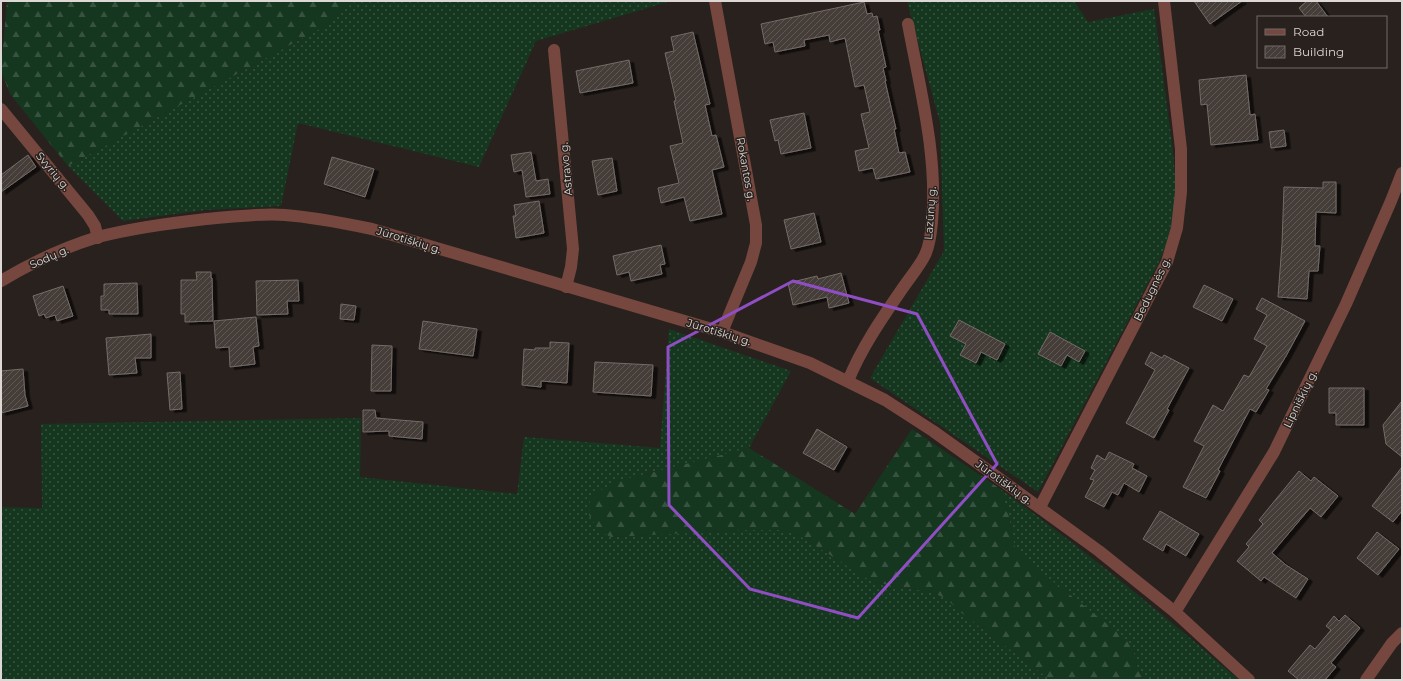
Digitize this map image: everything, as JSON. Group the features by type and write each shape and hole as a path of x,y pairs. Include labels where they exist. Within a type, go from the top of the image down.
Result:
{"street":[{"name":"Rokantos g.","path":"715,1 756,225 756,243 751,262 722,332"},
{"name":"Bedugnės g.","path":"1040,507 1167,262 1177,228 1181,192 1181,149 1164,1"},
{"name":"Lazūnų g.","path":"848,381 856,361 875,328 925,255 930,236 933,211 933,182 927,126 908,24"},
{"name":"Astravo g.","path":"554,50 573,249 566,287"},
{"name":"Svyrių g.","path":"1,109 88,215 95,226 98,238"},
{"name":"Lipniškių g.","path":"1174,612 1274,452 1346,304 1392,201 1402,173"},
{"name":"Jūrotiškių g.","path":"98,238 133,230 234,216 283,214 316,218 372,229 722,332 810,363 885,400 927,427 1040,507 1099,551 1174,612 1249,680"},
{"name":"Sodų g.","path":"1,281 54,254 98,238"},
{"path":"1366,680 1392,642 1402,634"}],"highlighted area":[{"path":"793,281 917,314 997,464 858,618 750,589 669,505 668,347"}],"green space":[{"path":"7,1 355,1 323,27 68,166 10,94 1,71"},
{"path":"355,1 671,1 536,41 479,167 298,123 281,206 205,210 123,221 68,166 323,27"},
{"path":"907,1 1074,1 1088,22 1154,9 1173,151 1176,189 1168,241 1158,264 1038,492 870,378 944,251 940,123"},
{"path":"669,329 791,371 749,448 614,482 611,537 746,530 782,530 800,536 873,582 929,591 947,599 959,611 1051,680 1,680 1,507 42,508 41,424 361,418 360,477 517,494 524,437 660,448"},
{"path":"912,429 999,488 1008,512 1015,548 1024,559 1124,637 1133,650 1138,669 1145,680 1051,680 959,611 947,599 929,591 873,582 800,536 782,530 746,530 611,537 599,531 589,515 590,501 598,492 614,482 749,448 855,514"},
{"path":"999,488 1121,581 1239,680 1145,680 1138,669 1133,650 1024,559 1015,548 1008,512"},
{"path":"800,679 804,680 648,680"}],"building":[{"path":"1194,1 1242,1 1210,24"},
{"path":"1307,1 1316,1 1327,16 1305,16 1299,8"},
{"path":"864,2 867,14 872,13 873,17 877,16 880,30 878,30 886,67 883,68 885,81 896,129 894,129 899,153 905,152 910,172 876,179 873,168 859,171 855,151 869,148 861,114 870,112 864,85 855,87 845,38 830,42 829,35 804,40 805,46 775,52 773,42 765,44 761,24"},
{"path":"693,32 710,104 705,105 712,136 716,135 724,167 712,170 722,214 690,221 684,197 661,203 658,188 679,183 670,146 683,143 674,101 676,101 665,53 674,51 671,37"},
{"path":"629,60 633,83 580,93 576,71"},
{"path":"1246,75 1250,115 1255,114 1258,140 1211,145 1207,104 1201,105 1199,80"},
{"path":"804,113 811,148 781,154 778,140 775,141 770,120"},
{"path":"1284,130 1286,146 1271,148 1269,132"},
{"path":"531,152 536,181 548,179 550,194 526,197 522,170 514,172 511,155"},
{"path":"28,155 36,167 1,192 1,175"},
{"path":"332,157 374,169 365,197 324,184"},
{"path":"612,158 617,191 598,195 592,161"},
{"path":"1323,182 1336,182 1336,213 1316,212 1315,246 1320,246 1318,271 1309,271 1307,299 1278,297 1284,187 1323,188"},
{"path":"539,201 544,233 516,238 513,216 516,216 514,205"},
{"path":"814,213 821,242 791,249 784,220"},
{"path":"661,245 665,264 660,265 662,274 631,281 629,272 617,275 613,256"},
{"path":"196,272 211,272 213,321 185,322 185,314 181,314 181,280 197,280"},
{"path":"841,273 849,303 829,308 827,297 793,305 788,283 817,276 818,279"},
{"path":"298,280 299,301 287,301 288,314 257,315 256,281"},
{"path":"137,283 138,314 109,314 109,310 101,310 101,296 104,296 104,284"},
{"path":"1204,285 1233,299 1222,321 1193,307"},
{"path":"63,286 73,316 57,321 55,315 46,318 44,314 39,316 33,296"},
{"path":"1262,298 1305,321 1266,389 1269,390 1256,412 1250,409 1218,470 1220,471 1206,498 1183,487 1204,446 1194,441 1213,405 1223,411 1244,375 1249,377 1267,346 1254,339 1267,315 1256,309"},
{"path":"341,304 356,306 354,320 340,319"},
{"path":"256,317 259,346 253,347 255,364 230,367 229,347 216,348 214,321"},
{"path":"959,320 1005,344 997,360 981,352 976,363 960,355 966,344 950,336"},
{"path":"423,321 477,329 473,356 419,349"},
{"path":"1050,332 1085,351 1079,362 1067,355 1061,366 1038,354"},
{"path":"151,334 151,358 135,358 137,373 109,375 106,338"},
{"path":"550,342 569,343 567,383 541,381 541,387 522,385 524,349 535,350 535,348 550,348"},
{"path":"372,345 392,346 391,391 371,391"},
{"path":"1151,352 1162,358 1164,355 1189,368 1167,409 1169,410 1154,438 1126,423 1155,370 1145,364"},
{"path":"595,362 653,365 651,396 593,392"},
{"path":"23,369 25,395 28,406 1,413 1,371"},
{"path":"180,372 182,409 170,410 167,373"},
{"path":"1329,388 1364,388 1364,425 1336,425 1336,413 1329,413"},
{"path":"1402,401 1402,457 1386,444 1383,425"},
{"path":"363,410 375,410 376,418 423,422 422,439 389,436 389,431 363,432"},
{"path":"817,429 847,447 834,470 803,453"},
{"path":"1109,452 1134,464 1132,468 1147,476 1139,492 1124,483 1118,495 1112,492 1104,507 1085,497 1094,480 1090,479 1095,470 1091,468 1097,455 1105,460"},
{"path":"1402,467 1402,511 1393,522 1372,506"},
{"path":"1299,471 1311,481 1314,477 1338,496 1321,517 1310,508 1272,553 1286,565 1308,579 1296,598 1264,577 1261,581 1237,561 1249,547 1246,544 1263,524 1259,520"},
{"path":"1160,511 1199,534 1186,556 1166,544 1163,551 1143,539"},
{"path":"1377,532 1399,549 1378,575 1357,558"},
{"path":"1345,615 1360,628 1331,663 1336,667 1325,680 1299,680 1288,671 1310,645 1315,649 1331,630 1326,626 1334,616 1339,621"}]}
